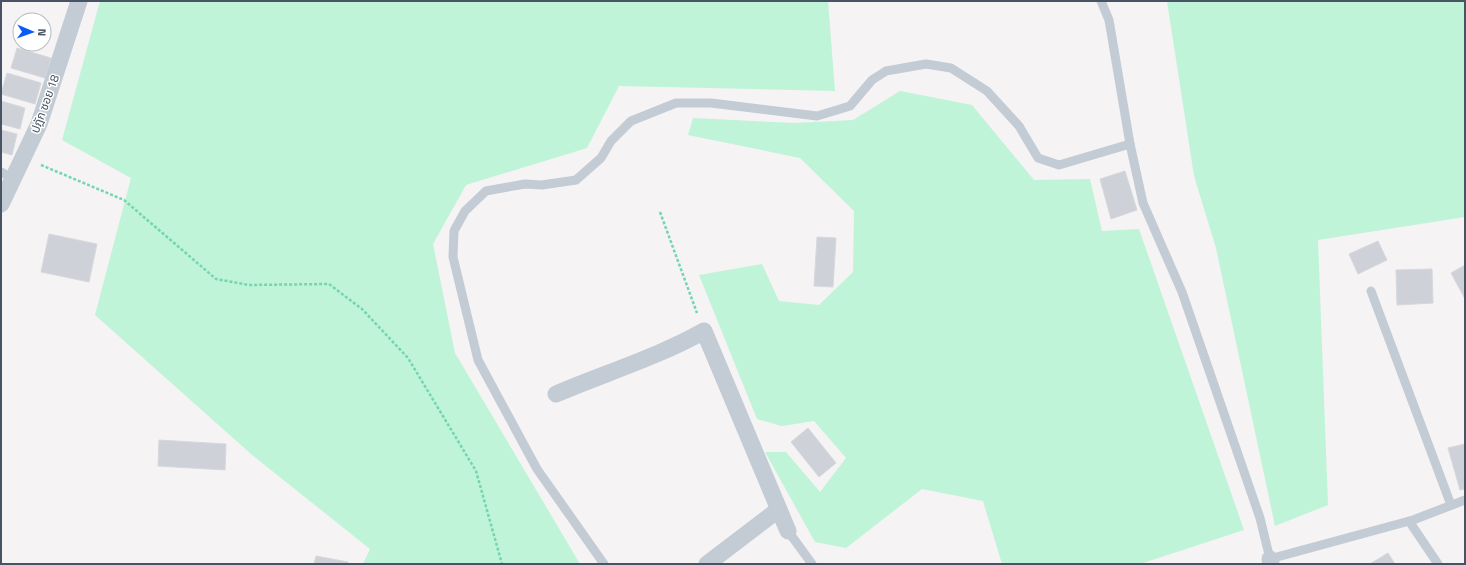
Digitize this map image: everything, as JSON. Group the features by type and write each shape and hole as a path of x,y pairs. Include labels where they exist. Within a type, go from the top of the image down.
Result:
{"street":[{"name":"ปฎัก ซอย 18","path":"1,204 7,176 24,158 40,124 79,1"},
{"path":"556,394 620,370 686,342 704,331 788,531"},
{"path":"707,564 778,510"}],"lane":[{"path":"1101,1 1109,20 1130,144 1143,203 1182,292 1260,518 1270,562 1409,521 1465,500"},
{"path":"604,564 537,469 478,360 453,257 454,231 465,211 486,191 525,184 542,185 576,180 601,158 611,141 631,121 676,103 711,103 817,116 850,106 872,80 886,71 926,64 951,68 987,91 1018,126 1038,158 1059,165 1130,144"},
{"path":"1371,291 1451,505"},
{"path":"1409,521 1438,564"},
{"path":"788,531 812,564"}],"path":[{"path":"24,158 124,200 216,280 249,285 329,284 362,309 408,358 476,471 502,564"},
{"path":"660,212 704,331"}],"green space":[{"path":"100,1 828,1 835,91 619,86 587,148 466,185 433,244 455,353 580,564 363,564 370,549 251,454 95,315 131,178 62,140"},
{"path":"1167,1 1465,1 1465,217 1318,240 1328,505 1275,526 1216,248 1194,176"},
{"path":"900,91 972,105 1034,180 1090,179 1102,231 1139,229 1244,530 1140,564 1002,564 983,501 922,489 846,548 815,542 765,452 786,452 820,492 846,458 814,421 782,426 757,419 699,275 762,264 779,301 819,305 853,272 854,211 800,158 688,135 693,118 795,123 853,120"}],"building":[{"path":"16,52 31,52 51,58 45,78 11,68"},
{"path":"7,73 41,83 35,104 1,94"},
{"path":"1,101 25,108 20,129 1,124"},
{"path":"1,130 17,134 12,155 1,152"},
{"path":"1125,171 1137,210 1111,219 1100,179"},
{"path":"49,234 97,244 89,282 41,272"},
{"path":"817,237 836,238 833,287 814,286"},
{"path":"1378,241 1387,260 1358,274 1349,254"},
{"path":"1465,265 1465,299 1451,273"},
{"path":"1432,269 1433,303 1397,305 1396,270"},
{"path":"808,428 836,463 819,477 791,442"},
{"path":"159,440 226,444 225,470 158,466"},
{"path":"1465,444 1465,489 1460,490 1448,448"},
{"path":"1388,553 1395,564 1370,564"},
{"path":"316,556 348,562 348,564 314,564"}]}
